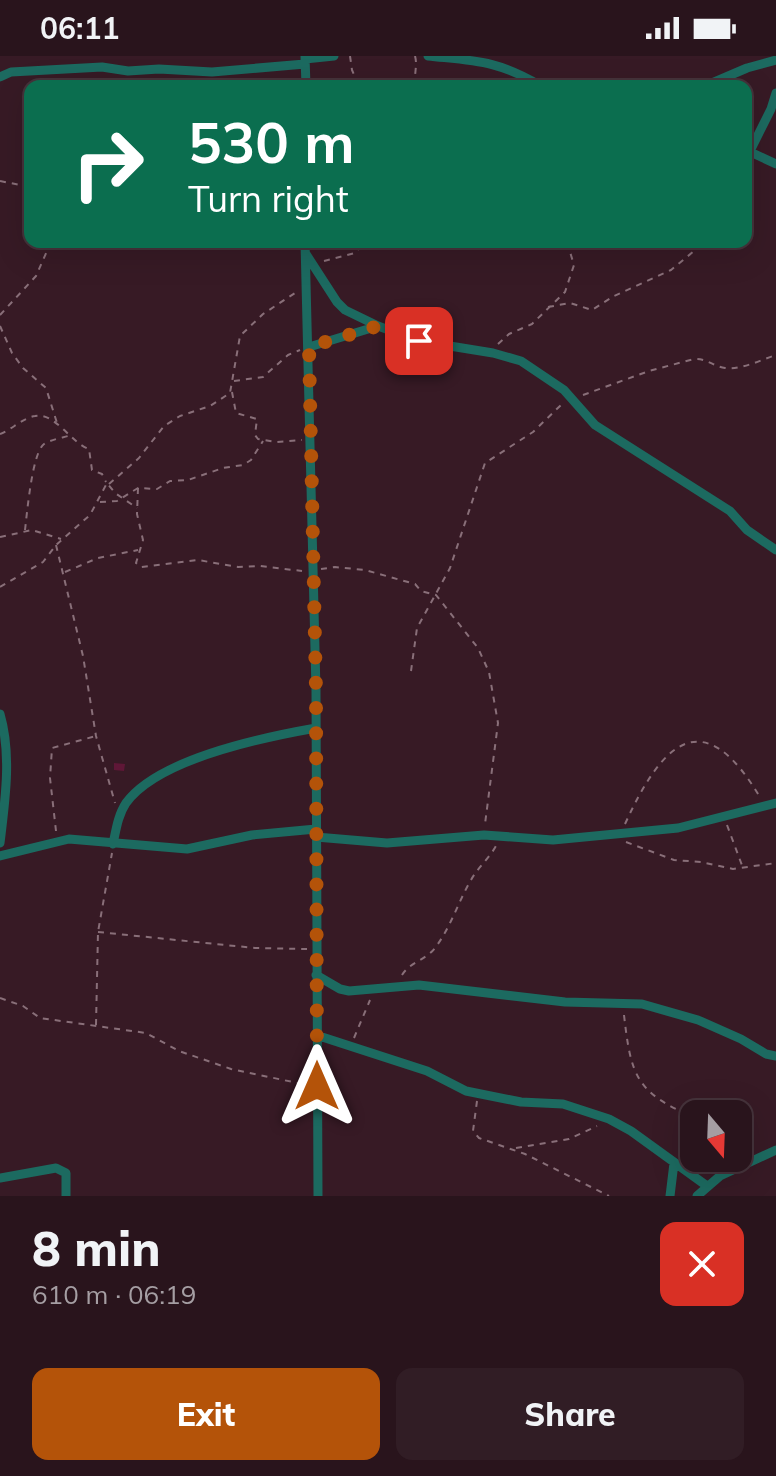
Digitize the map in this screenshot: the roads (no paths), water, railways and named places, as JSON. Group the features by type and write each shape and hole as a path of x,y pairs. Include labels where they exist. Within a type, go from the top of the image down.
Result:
{"street":[{"path":"97,56 102,67"},
{"path":"0,77 24,71 102,67 128,71 212,72 334,56"},
{"path":"428,56 476,58 506,67 530,80"},
{"path":"305,60 306,80"},
{"path":"719,80 776,60"},
{"path":"752,143 771,109 776,93"},
{"path":"752,152 776,164"},
{"path":"305,248 316,728 318,1196"},
{"path":"305,253 345,310 419,341 493,353 521,361 564,390 595,425 730,511 747,530 776,550"},
{"path":"309,348 378,326"},
{"path":"0,714 7,764 0,843"},
{"path":"113,844 119,816 127,802 142,788 191,762 246,742 316,728"},
{"path":"0,856 57,840 187,849 252,835 316,833 387,843 484,835 553,840 621,837 678,828 771,805"},
{"path":"316,975 349,991 419,985 565,1002 642,1004 698,1020 776,1056"},
{"path":"316,1035 427,1071 478,1094 521,1102 563,1104 609,1119 631,1131 707,1186"},
{"path":"697,1196 720,1176 776,1150"},
{"path":"670,1196 674,1163"},
{"path":"0,1178 56,1168 66,1173 66,1196"}]}
